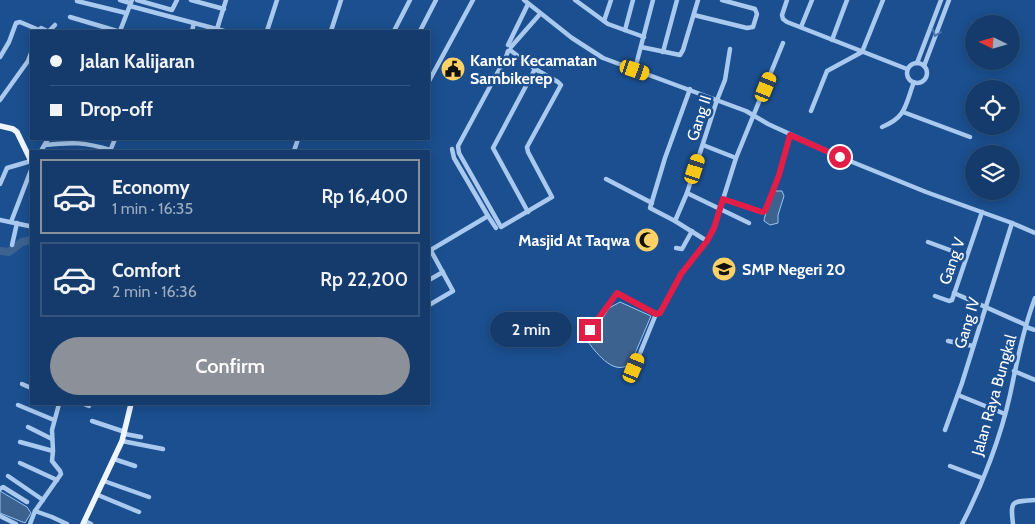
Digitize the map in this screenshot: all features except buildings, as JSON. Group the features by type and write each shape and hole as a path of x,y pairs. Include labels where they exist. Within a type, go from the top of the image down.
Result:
{"main road":[{"path":"0,126 17,132 30,159"},
{"path":"86,523 124,436 131,405"}],"street":[{"path":"120,0 220,30"},
{"path":"137,0 172,10 177,0"},
{"path":"191,0 224,9"},
{"path":"217,29 226,0"},
{"path":"267,30 277,0"},
{"path":"331,30 340,0"},
{"path":"395,30 410,0"},
{"path":"421,30 436,0"},
{"path":"430,79 473,0"},
{"path":"524,0 594,54 746,111 790,135 899,181 1035,233"},
{"path":"575,0 608,24 644,36"},
{"path":"604,21 611,0"},
{"path":"625,30 633,0"},
{"path":"635,70 653,0"},
{"path":"663,52 677,0"},
{"path":"641,47 680,55 684,50 698,0"},
{"path":"694,15 747,28 753,27 757,14 755,9 722,0"},
{"path":"787,0 782,15 783,19 787,22 907,69"},
{"path":"801,27 812,0"},
{"path":"832,40 847,0"},
{"path":"811,112 827,71 862,52 883,0"},
{"path":"917,63 941,0"},
{"path":"907,69 909,79 914,82 921,82 925,77 926,71 924,66 949,0"},
{"path":"77,1 126,13"},
{"path":"119,30 131,3"},
{"path":"509,48 535,69 560,85 527,147 552,197 504,227 500,226 459,153 458,146 506,58 509,48 528,4"},
{"path":"274,8 281,10"},
{"path":"509,48 540,14"},
{"path":"70,17 116,30"},
{"path":"0,57 9,42 16,23 20,22 37,30"},
{"path":"192,30 194,23"},
{"path":"49,30 55,25"},
{"path":"634,368 656,314 660,313 681,274 707,241 714,228 736,158 783,43"},
{"name":"Gang II","path":"675,221 687,194 725,80 730,49"},
{"path":"0,100 30,55"},
{"path":"26,63 30,65"},
{"path":"907,69 913,63 924,66"},
{"path":"528,212 493,148 535,69"},
{"path":"882,127 896,120 903,112 914,82"},
{"path":"690,90 665,158 650,208 707,241"},
{"path":"903,112 970,137"},
{"path":"723,199 762,212 765,211 779,175 790,135"},
{"path":"42,150 48,140"},
{"path":"93,144 95,140"},
{"path":"45,145 80,141 108,150"},
{"path":"703,145 736,158"},
{"path":"452,148 454,158 496,228"},
{"path":"0,184 7,168 30,161"},
{"path":"12,245 14,222 30,173"},
{"path":"606,179 652,204"},
{"path":"469,184 475,181"},
{"path":"687,194 749,223"},
{"name":"Gang V","path":"935,296 951,301 982,212"},
{"path":"430,248 488,216"},
{"path":"0,220 30,226"},
{"name":"Gang IV","path":"944,430 958,395 1012,223"},
{"path":"676,248 682,249 692,231"},
{"path":"928,242 966,256"},
{"path":"430,251 453,291 430,304"},
{"path":"430,279 443,272"},
{"path":"582,339 617,293 656,314"},
{"path":"954,293 1035,330"},
{"name":"Jalan Raya Bungkal","path":"962,524 982,478 1005,414 1014,371 1035,298"},
{"path":"948,341 973,346"},
{"path":"1014,371 1035,380"},
{"path":"22,384 30,388"},
{"path":"958,395 1005,414"},
{"path":"18,405 54,420"},
{"path":"30,524 35,511 61,473 52,463 54,420 59,405"},
{"path":"92,421 124,436 163,449"},
{"path":"28,427 52,439"},
{"path":"124,436 140,437"},
{"path":"20,442 53,451"},
{"path":"114,459 135,466"},
{"path":"20,463 57,480"},
{"path":"950,466 982,478"},
{"path":"8,476 43,500"},
{"path":"104,481 149,496"},
{"path":"0,489 3,487 27,502"},
{"path":"98,495 140,512"},
{"path":"1013,524 1011,508 1013,504 1035,500"},
{"path":"35,511 52,516 67,524"},
{"path":"0,516 16,524"}],"water":[{"path":"774,191 782,191 784,196 778,215 778,223 770,225 764,221"},
{"path":"620,302 651,316 631,363 625,367 613,366 607,363 588,342 609,308"},
{"path":"0,491 27,507 31,513 25,523 0,513"}],"waterway":[{"path":"0,251 9,252 22,242 30,240"}],"place":[{"name":"Kantor Kecamatan Sambikerep","path":"453,69"},
{"name":"Masjid At Taqwa","path":"647,240"},
{"name":"SMP Negeri 20","path":"724,269"}],"route":[{"path":"590,330 617,293 623,294 659,314 681,274 707,241 714,228 723,199 764,212 779,175 790,135 840,157"}]}
